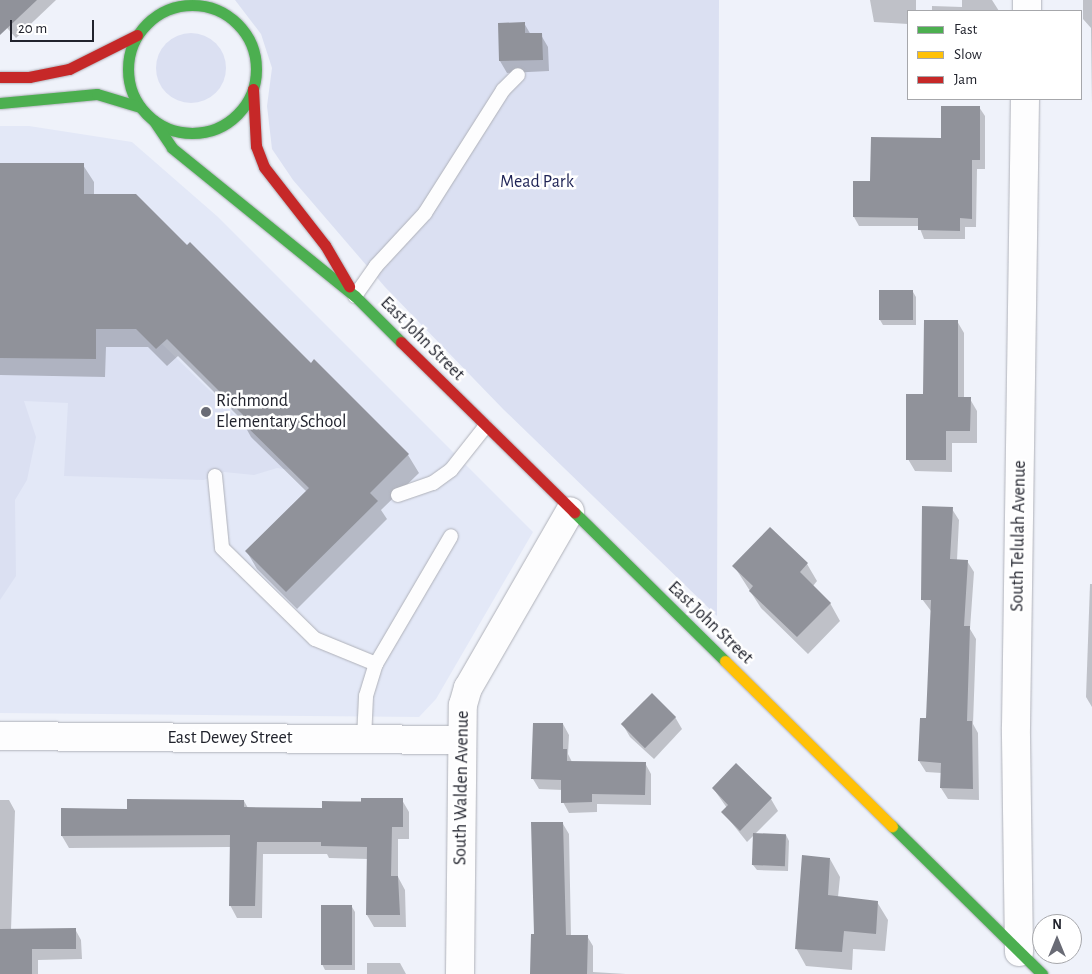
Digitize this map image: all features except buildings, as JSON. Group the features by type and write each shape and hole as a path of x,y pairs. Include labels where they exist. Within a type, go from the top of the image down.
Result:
{"street":[{"path":"141,10 139,32 130,53 128,71 131,90 140,107 154,121 172,130 192,133 212,130 230,121 244,107 253,89 257,70 254,50 245,32 216,0"},
{"path":"0,77 29,77 69,68 97,58 139,32 156,15 174,7 194,4 214,8 231,17"},
{"name":"East John Street","path":"253,89 256,146 264,167 325,244 355,296"},
{"path":"0,103 97,94 140,107"},
{"name":"South Telulah Avenue","path":"1019,959 1016,727 1025,100"},
{"name":"East John Street","path":"154,121 172,148 355,296 1019,959 1042,974"},
{"name":"South Walden Avenue","path":"460,974 462,705 468,688 570,511"},
{"name":"East Dewey Street","path":"0,736 461,740"}],"lane":[{"path":"355,296 376,266 425,213 503,90 518,76"},
{"path":"398,495 433,483 451,470 485,427"},
{"path":"215,476 222,548 315,639 376,664"},
{"path":"364,739 366,696 376,664 451,536"}],"shaded area":[{"name":"Richmond Elementary School","path":"0,126 29,126 132,142 218,217 533,532 436,699 419,717 0,713"}],"green space":[{"name":"Mead Park","path":"235,0 719,0 717,616 503,409 385,287 293,180 272,149 267,106 272,68 261,34"},
{"path":"191,33 204,36 216,43 223,55 226,68 223,81 216,93 204,100 191,103 178,100 166,93 159,81 156,68 159,55 166,43 178,36"},
{"path":"96,329 136,329 156,349 162,344 291,470 277,468 254,475 224,472 204,480 64,476 68,403 24,401 36,437 27,480 15,500 16,576 0,600 0,358 95,359"}],"traffic: fast":[{"path":"192,5 205,6 217,10 237,24 251,44 255,56 256,69 255,82 251,94 237,114 217,128 205,132 192,133 179,132 167,128 147,114 133,94 129,82 128,69 129,56 133,44 147,24 167,10 179,6 192,5"},
{"path":"0,103 97,94 140,107"},
{"path":"154,121 172,148 355,296 401,342"},
{"path":"574,512 725,661"},
{"path":"892,826 1042,974"}],"traffic: slow":[{"path":"725,661 892,826"}],"traffic: jam":[{"path":"0,77 29,77 69,69 137,35"},
{"path":"253,89 256,146 264,167 325,245 349,286"},
{"path":"401,342 574,512"}],"place":[{"name":"Richmond Elementary School","path":"206,412"}]}
